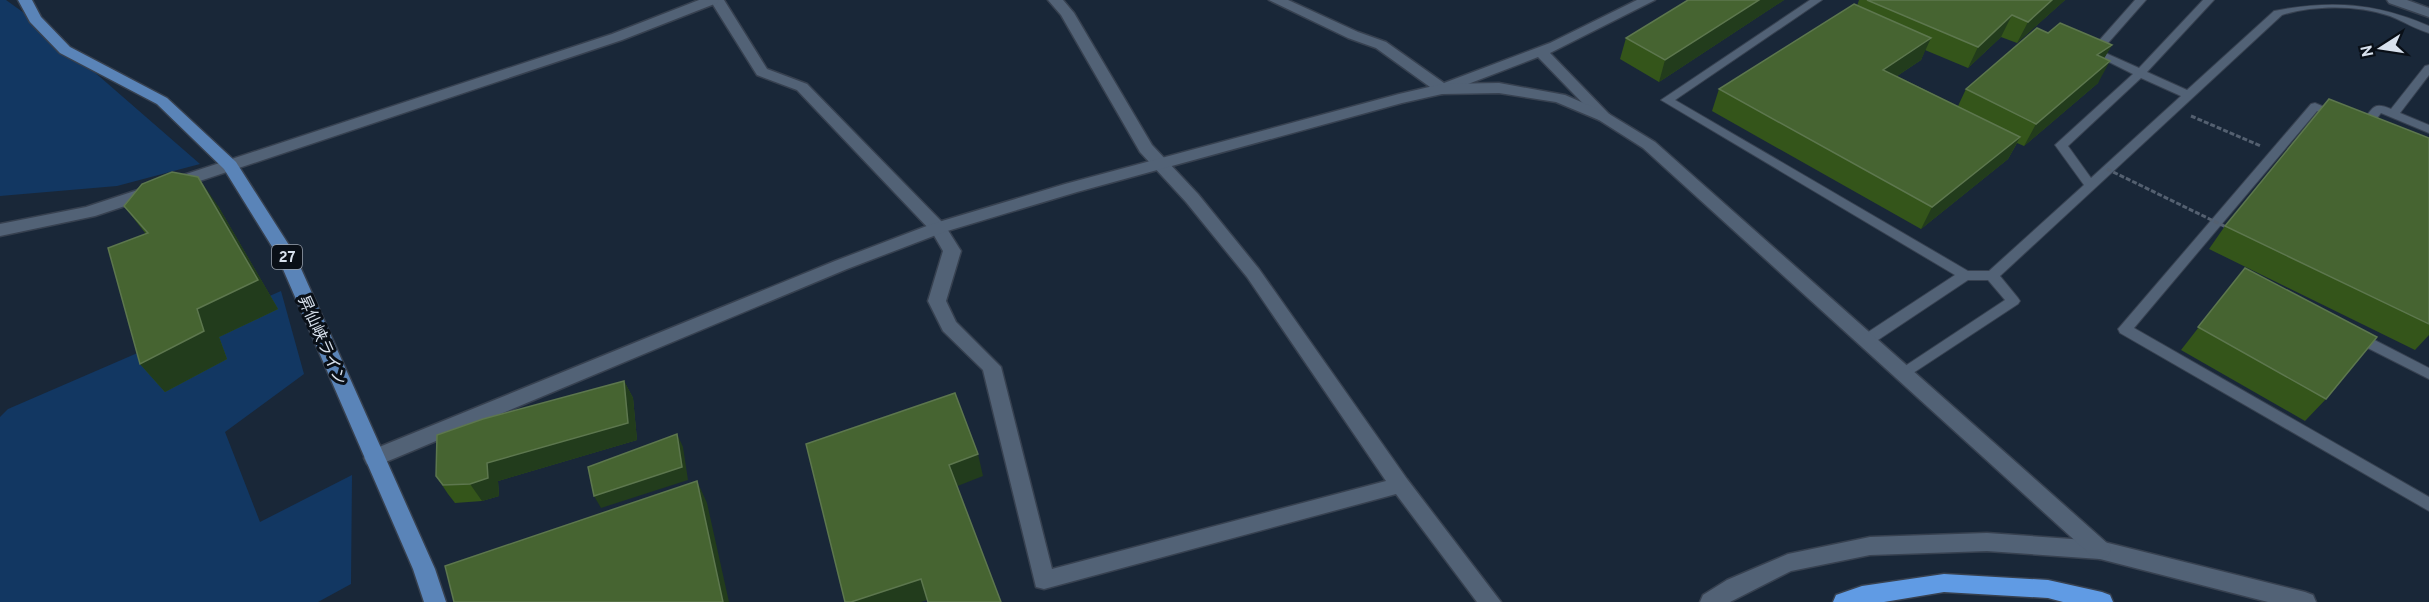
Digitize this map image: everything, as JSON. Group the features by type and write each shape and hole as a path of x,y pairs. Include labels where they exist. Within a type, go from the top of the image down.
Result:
{"highway":[{"path":"1844,602 1863,596 1944,583 2048,589 2102,602"}],"main road":[{"name":"昇仙峡ライン","path":"25,0 35,19 65,50 162,101 230,166 285,254 424,569 435,602"}],"street":[{"path":"0,230 89,212 616,37 712,0"},
{"path":"717,0 762,72 802,87 938,228 952,251 937,301 949,326 992,367 1044,580 1400,485"},
{"path":"1055,0 1067,13 1146,148 1192,198 1253,273 1400,485 1490,602"},
{"path":"1276,0 1316,16 1353,35 1382,45 1442,89 1499,88 1560,98 1604,117 1649,145 2100,550"},
{"path":"374,458 830,269 938,228 1160,164 1442,89 1541,52 1648,0"},
{"path":"2392,6 2429,14"},
{"path":"1541,52 1604,117"},
{"path":"1711,602 1736,587 1788,563 1870,546 1987,542 2100,550 2305,602"}],"lane":[{"path":"1817,0 1667,100 1965,275 1992,276 2278,13 2304,7 2392,6"},
{"path":"2141,0 2094,52 2189,95"},
{"path":"2090,185 2061,145 2140,73 2209,0"},
{"path":"2355,0 2392,6 2429,30"},
{"path":"2393,114 2429,68"},
{"path":"2429,129 2379,108 2364,127 2315,106 2125,329 2429,505"},
{"path":"1866,340 1965,275"},
{"path":"1904,374 2013,301 1992,276"},
{"path":"2347,331 2429,374"}],"path":[{"path":"2174,109 2275,152"},
{"path":"2108,169 2226,227"}],"shaded area":[{"path":"0,0 6,0 38,23 200,164 117,186 0,196"},
{"path":"281,291 304,374 225,432 260,522 352,475 351,584 318,602 0,602 0,417 8,409"}],"building":[{"path":"1688,0 1759,0 1665,60 1626,38"},
{"path":"1867,0 2052,0 2028,22 2012,15 1978,47"},
{"path":"1854,4 1931,38 1883,70 2020,137 1932,207 1719,89"},
{"path":"2060,23 2112,45 2097,55 2110,61 2036,124 1966,89 2037,28 2048,33"},
{"path":"2329,99 2429,138 2429,324 2225,226"},
{"path":"172,172 198,177 258,280 197,309 204,331 140,364 108,248 148,233 124,206 142,184"},
{"path":"2245,268 2377,337 2326,399 2198,327"},
{"path":"624,381 628,423 487,463 488,478 470,484 443,485 436,476 437,435 483,419"},
{"path":"955,393 978,454 949,465 1001,602 928,602 921,579 845,602 806,444"},
{"path":"677,434 682,467 594,496 588,467"},
{"path":"697,481 723,602 454,602 445,566"}]}
